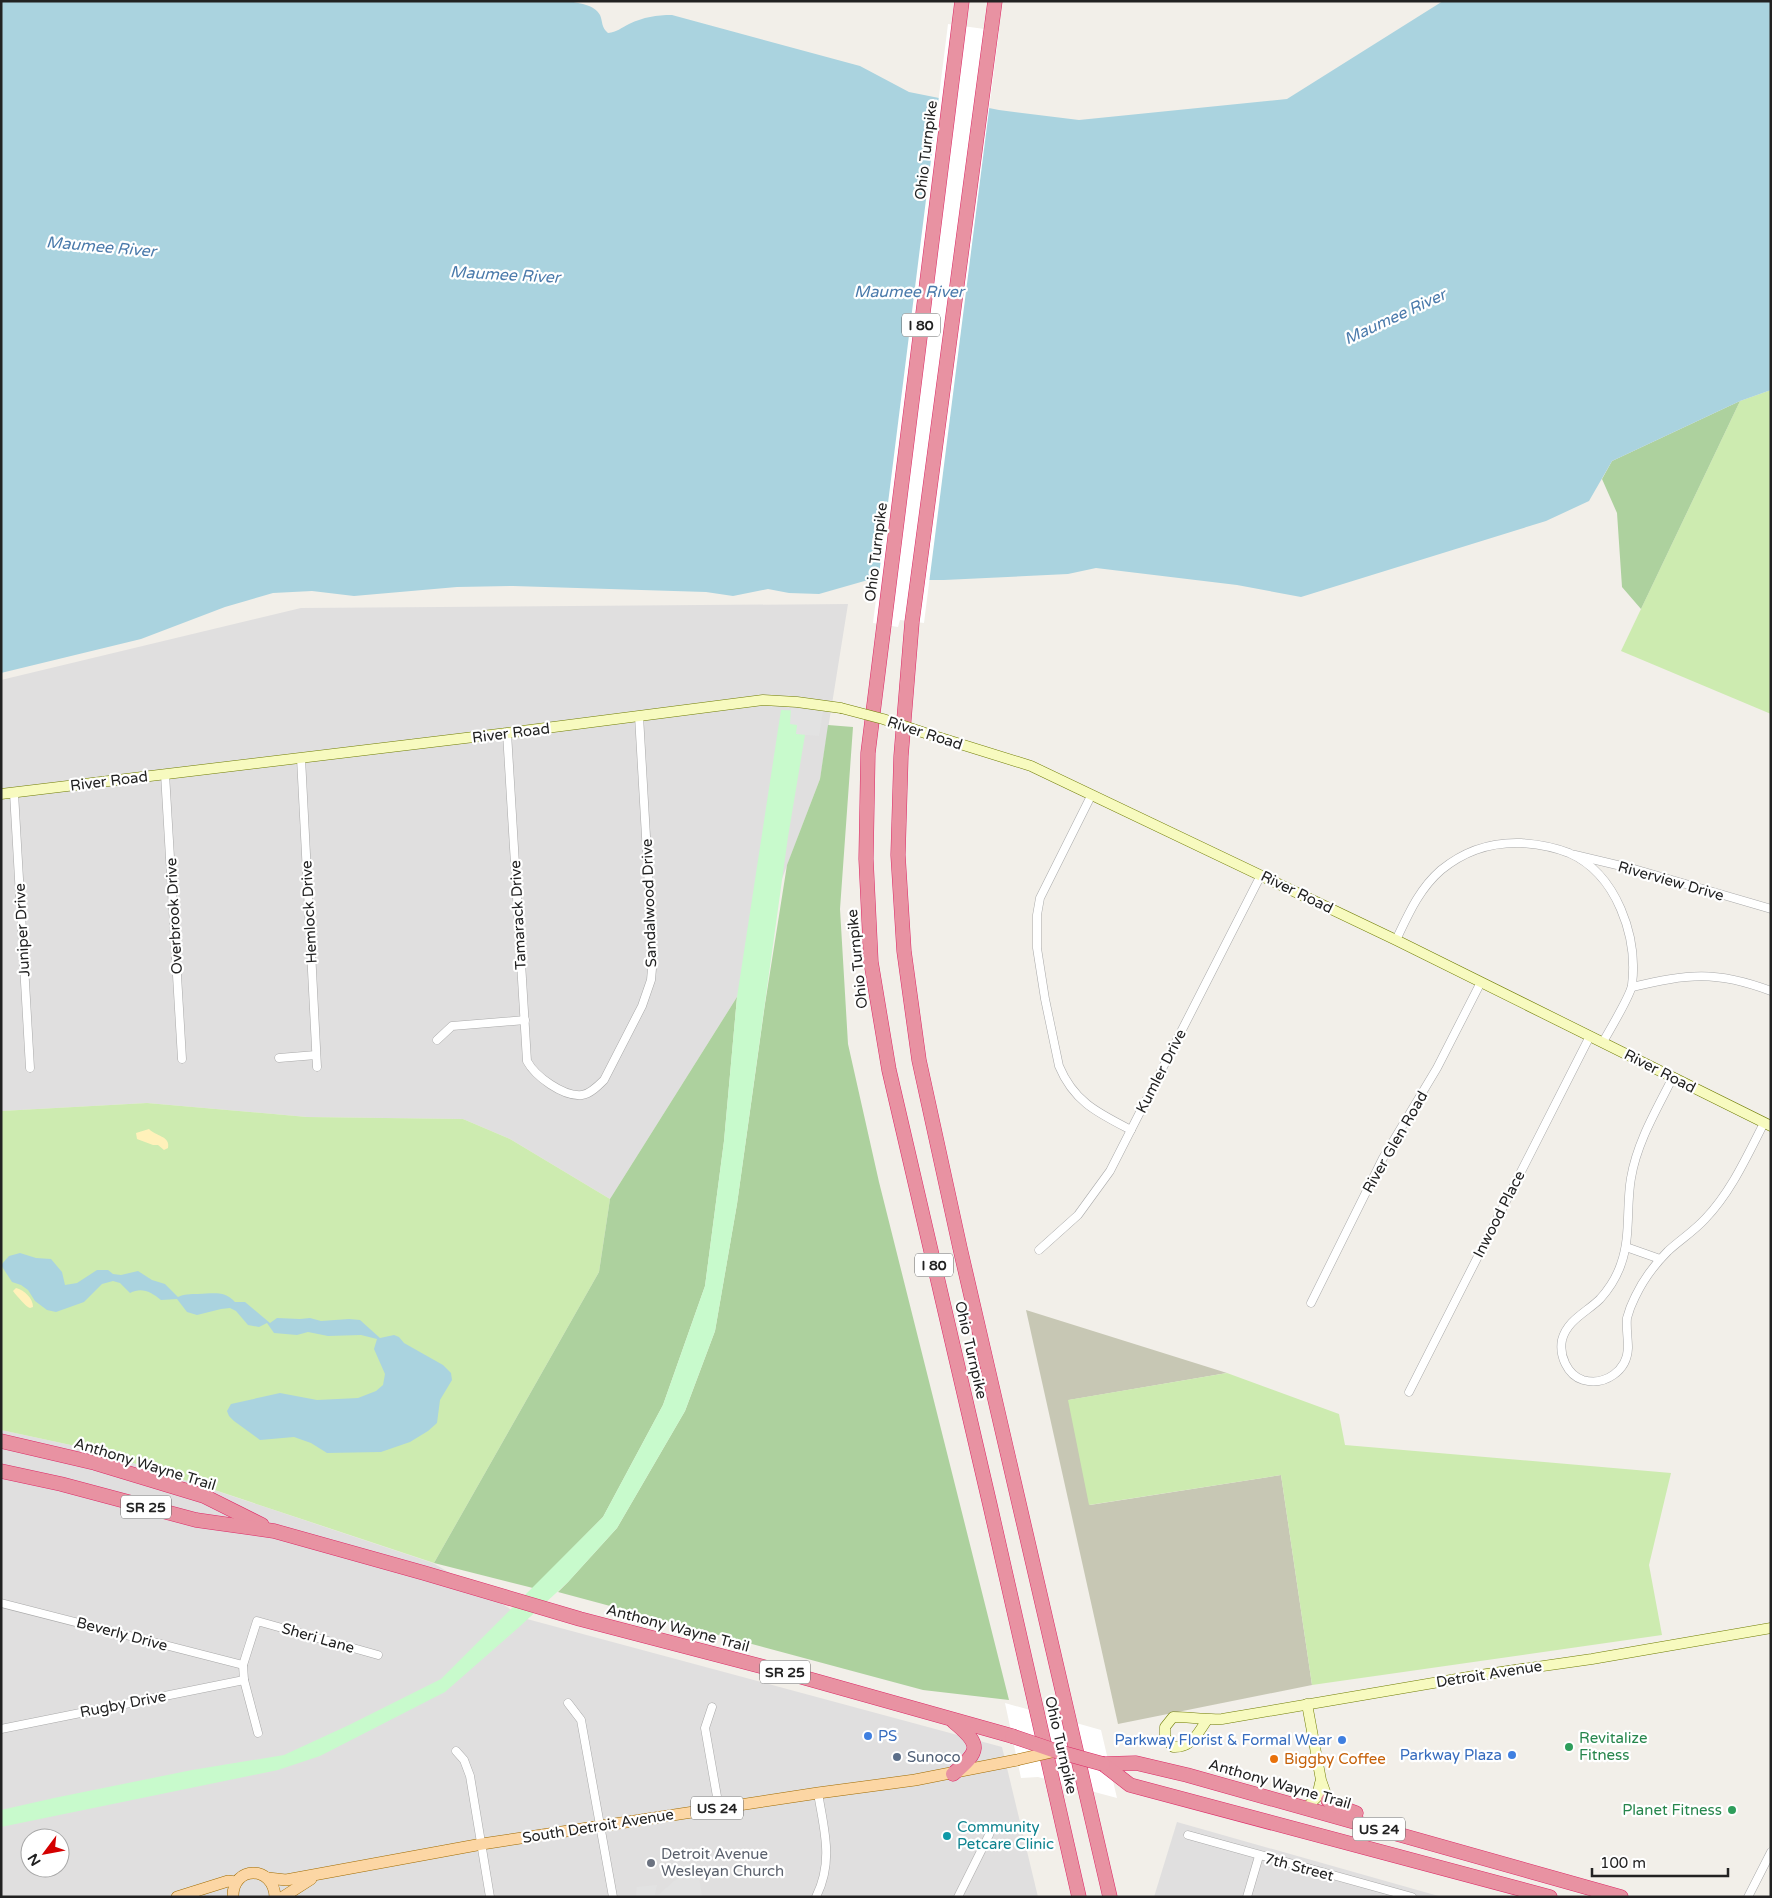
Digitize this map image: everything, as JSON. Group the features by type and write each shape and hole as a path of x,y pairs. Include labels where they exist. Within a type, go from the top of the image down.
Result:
{"highway":[{"name":"Ohio Turnpike","path":"962,1 868,753 866,859 871,962 889,1070 1051,1752 1079,1897"},
{"name":"Ohio Turnpike","path":"995,1 912,622 901,756 898,855 904,951 919,1060 960,1248 1110,1897"},
{"name":"Anthony Wayne Trail","path":"1,1441 95,1463 204,1496 274,1531"},
{"name":"Anthony Wayne Trail","path":"1,1471 61,1484 196,1520 274,1531 580,1619 791,1674 949,1718 1012,1736 1051,1752 1103,1764 1136,1763 1187,1775 1621,1897"},
{"path":"949,1718 970,1735 974,1748 971,1759 953,1774"},
{"name":"Anthony Wayne Trail","path":"1103,1764 1130,1785 1550,1897"},
{"path":"1328,1800 1341,1808 1525,1870"}],"main road":[{"name":"South Detroit Avenue","path":"177,1897 228,1881 236,1882 241,1877 255,1873 268,1878 286,1880 482,1844 953,1774 1051,1752"},
{"name":"South Detroit Avenue","path":"282,1897 318,1875"},
{"path":"268,1878 275,1890 275,1897"},
{"path":"233,1897 233,1888 236,1882"}],"street":[{"name":"River Road","path":"1,794 762,700 841,708 883,719 1031,766 1396,940 1767,1124"},
{"name":"Sandalwood Drive","path":"552,1085 568,1093 582,1095 595,1089 604,1080 642,1006 651,980 653,957 639,716"},
{"name":"Tamarack Drive","path":"507,733 527,1061 532,1070 552,1085"},
{"name":"Hemlock Drive","path":"301,758 317,1067"},
{"name":"Overbrook Drive","path":"166,774 182,1059"},
{"name":"Juniper Drive","path":"14,793 30,1068"},
{"path":"1092,796 1040,898 1036,928 1037,948 1045,999 1059,1066 1063,1076 1072,1091 1088,1107 1131,1130"},
{"name":"Riverview Drive","path":"1396,940 1412,907 1429,882 1448,865 1470,852 1498,843 1508,842 1535,844 1634,869 1771,909"},
{"path":"1570,853 1600,877 1623,911 1631,942 1632,987 1603,1042"},
{"name":"Kumler Drive","path":"1039,1250 1078,1215 1110,1171 1261,875"},
{"path":"1632,987 1674,978 1703,976 1729,978 1768,988"},
{"name":"River Glen Road","path":"1311,1303 1383,1158 1437,1068 1481,982"},
{"path":"437,1040 452,1026 525,1020"},
{"name":"Inwood Place","path":"1409,1392 1590,1036"},
{"path":"280,1058 316,1055"},
{"path":"1674,1077 1656,1110 1636,1157 1631,1177 1626,1247 1622,1263 1608,1289 1589,1310 1574,1320 1564,1335 1562,1350 1564,1360 1568,1368 1579,1379 1594,1382 1602,1380 1617,1372 1623,1365 1628,1348 1626,1327 1631,1305 1648,1275 1660,1259 1706,1219 1733,1181 1767,1124"},
{"path":"1626,1247 1660,1259"},
{"name":"Beverly Drive","path":"1,1602 244,1665"},
{"name":"Sheri Lane","path":"244,1665 257,1621 378,1655"},
{"name":"Detroit Avenue","path":"1207,1720 1480,1675 1592,1659 1771,1628"},
{"path":"244,1665 244,1680 258,1733"},
{"name":"Rugby Drive","path":"1,1729 244,1680"},
{"path":"568,1703 581,1720 613,1897"},
{"path":"1307,1704 1320,1780 1328,1800"},
{"path":"712,1706 705,1728 719,1808"},
{"path":"456,1751 464,1760 470,1776 490,1897"},
{"path":"1306,1808 1317,1797 1320,1780"},
{"path":"816,1897 825,1872 827,1854 818,1793"},
{"path":"958,1897 989,1835"},
{"name":"7th Street","path":"1188,1835 1394,1894 1412,1897"},
{"path":"1748,1897 1771,1852"},
{"path":"1247,1897 1259,1856"}],"shaded area":[{"path":"848,604 820,779 737,997 610,1199 510,1139 463,1119 307,1117 147,1103 1,1111 1,680 301,608"},
{"path":"791,708 823,711 819,736 796,734 797,725 790,724"},
{"path":"1026,1310 1227,1373 1069,1400 1090,1505 1281,1475 1312,1685 1118,1724"},
{"path":"1,1430 94,1450 433,1563 527,1619 1002,1747 1038,1897 1,1897"},
{"path":"1177,1822 1442,1897 1154,1897"},
{"path":"697,1863 702,1897 637,1897 637,1887 657,1885 655,1895 658,1895 682,1874 681,1866"}],"green space":[{"path":"1771,390 1771,714 1621,651 1740,401"},
{"path":"1740,401 1641,609 1622,587 1617,513 1602,479 1612,461"},
{"path":"781,710 809,711 788,837 737,1204 715,1331 685,1411 617,1528 568,1582 445,1692 320,1756 278,1770 1,1827 1,1810 192,1770 284,1755 441,1679 603,1517 663,1405 705,1286 724,1141 737,997"},
{"path":"828,725 853,727 840,909 848,1044 879,1182 1009,1700 923,1690 558,1592 617,1528 685,1411 715,1331 737,1204 787,865 820,779"},
{"path":"737,997 724,1141 705,1286 663,1405 603,1517 533,1588 434,1563 599,1272 610,1199"},
{"path":"147,1103 307,1117 463,1119 510,1139 610,1199 599,1272 434,1563 94,1450 1,1430 1,1111"},
{"path":"1227,1373 1339,1414 1345,1445 1671,1473 1649,1565 1662,1635 1312,1685 1281,1475 1089,1505 1068,1400"}],"sand":[{"path":"149,1129 167,1141 168,1148 164,1150 158,1145 137,1139 136,1133"},
{"path":"16,1288 27,1295 33,1307 30,1308 24,1304 13,1291"}],"water":[{"name":"Maumee River","path":"1,1 567,1 594,8 600,15 603,27 608,33 645,18 672,15 860,66 909,92 999,110 1079,120 1287,99 1443,1 1771,1 1771,390 1740,401 1612,461 1589,501 1546,521 1301,597 1237,585 1096,568 1068,574 944,580 868,580 819,594 789,593 768,589 733,596 706,592 513,586 457,587 354,596 312,591 273,593 225,607 141,639 1,673"},
{"path":"20,1253 36,1258 51,1259 62,1272 65,1285 77,1283 97,1270 108,1270 113,1274 121,1275 138,1271 152,1280 165,1284 178,1297 187,1294 222,1294 235,1302 245,1302 270,1323 277,1318 310,1318 321,1321 360,1320 380,1338 394,1335 399,1337 404,1343 443,1365 451,1373 452,1380 440,1400 437,1423 410,1442 381,1452 327,1453 311,1443 294,1437 260,1440 229,1416 227,1411 231,1404 280,1393 317,1400 358,1398 376,1391 383,1385 385,1374 374,1349 377,1339 361,1335 328,1336 308,1332 297,1335 274,1333 267,1323 259,1327 248,1325 236,1311 230,1308 197,1315 187,1312 177,1299 161,1300 142,1290 130,1293 120,1283 113,1281 102,1284 84,1302 56,1312 47,1310 35,1301 28,1290 12,1282 1,1265 9,1256"}],"pier":[{"path":"948,24 999,31 924,623 900,620 898,627 873,623"},
{"path":"1005,1703 1101,1730 1117,1798 1038,1777 1021,1778"}],"place":[{"name":"PS","path":"868,1736"},
{"name":"Parkway Florist & Formal Wear","path":"1342,1740"},
{"name":"Revitalize Fitness","path":"1569,1747"},
{"name":"Parkway Plaza","path":"1512,1755"},
{"name":"Sunoco","path":"897,1757"},
{"name":"Biggby Coffee","path":"1274,1759"},
{"name":"Planet Fitness","path":"1732,1810"},
{"name":"Community Petcare Clinic","path":"947,1836"},
{"name":"Detroit Avenue Wesleyan Church","path":"651,1863"}]}
